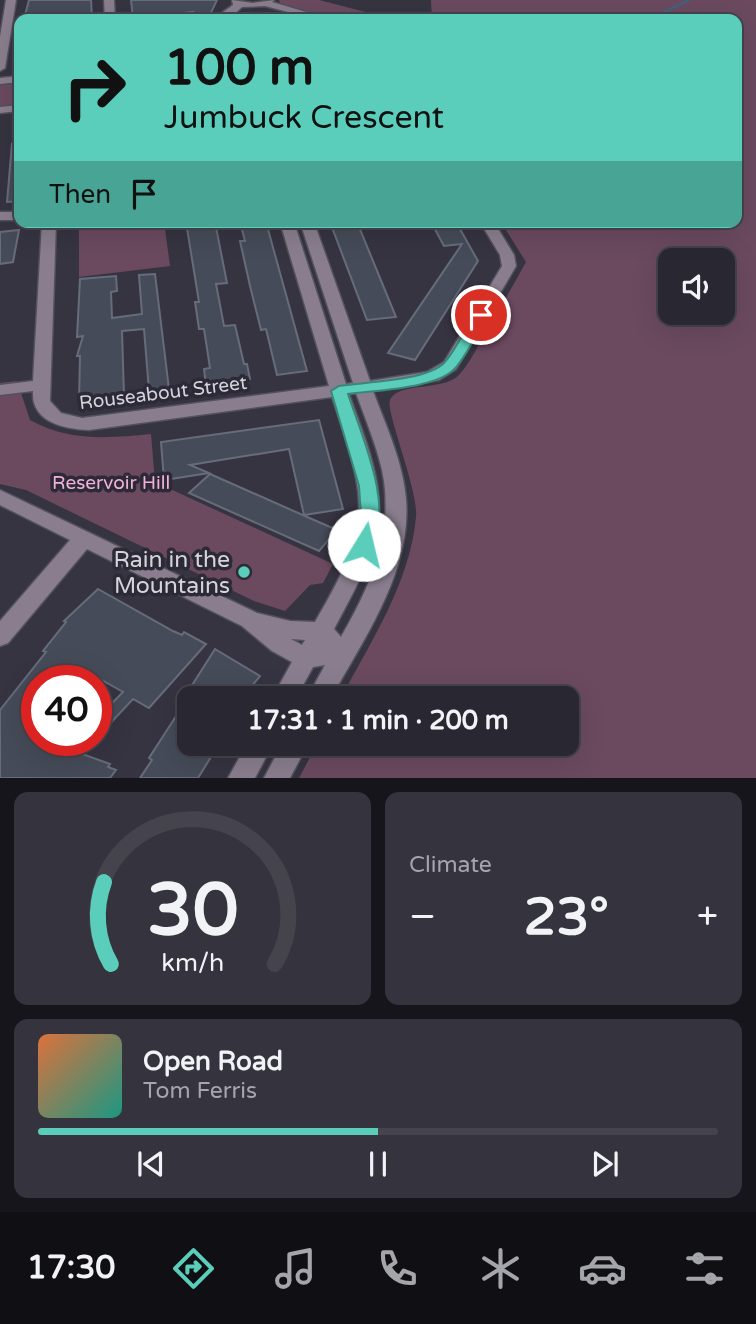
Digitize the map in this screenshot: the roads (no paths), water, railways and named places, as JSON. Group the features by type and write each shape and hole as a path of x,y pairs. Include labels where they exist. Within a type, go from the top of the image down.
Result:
{"street":[{"path":"0,68 11,0"},
{"path":"226,14 238,6 237,1 251,6"},
{"path":"240,14 251,6 267,2 308,14"},
{"name":"Rouseabout Street","path":"50,228 41,401 51,415 71,423 89,424 351,389"},
{"path":"289,228 351,389 391,469 398,516 387,568 326,686"},
{"path":"291,686 359,561 370,515 368,486 351,389 309,228"},
{"path":"351,389 425,379 450,365 509,266 509,258 491,228"},
{"path":"0,390 41,385"},
{"path":"0,497 250,620 290,630 321,631 343,654"},
{"path":"0,637 84,538"},
{"path":"250,620 280,644 306,658 343,654"},
{"path":"241,778 253,756"},
{"path":"277,778 289,756"}],"waterway":[{"path":"660,14 689,0"}],"place":[{"name":"Rain in the Mountains","path":"244,572"}],"park label":[{"name":"Reservoir Hill","path":"111,482"}]}
